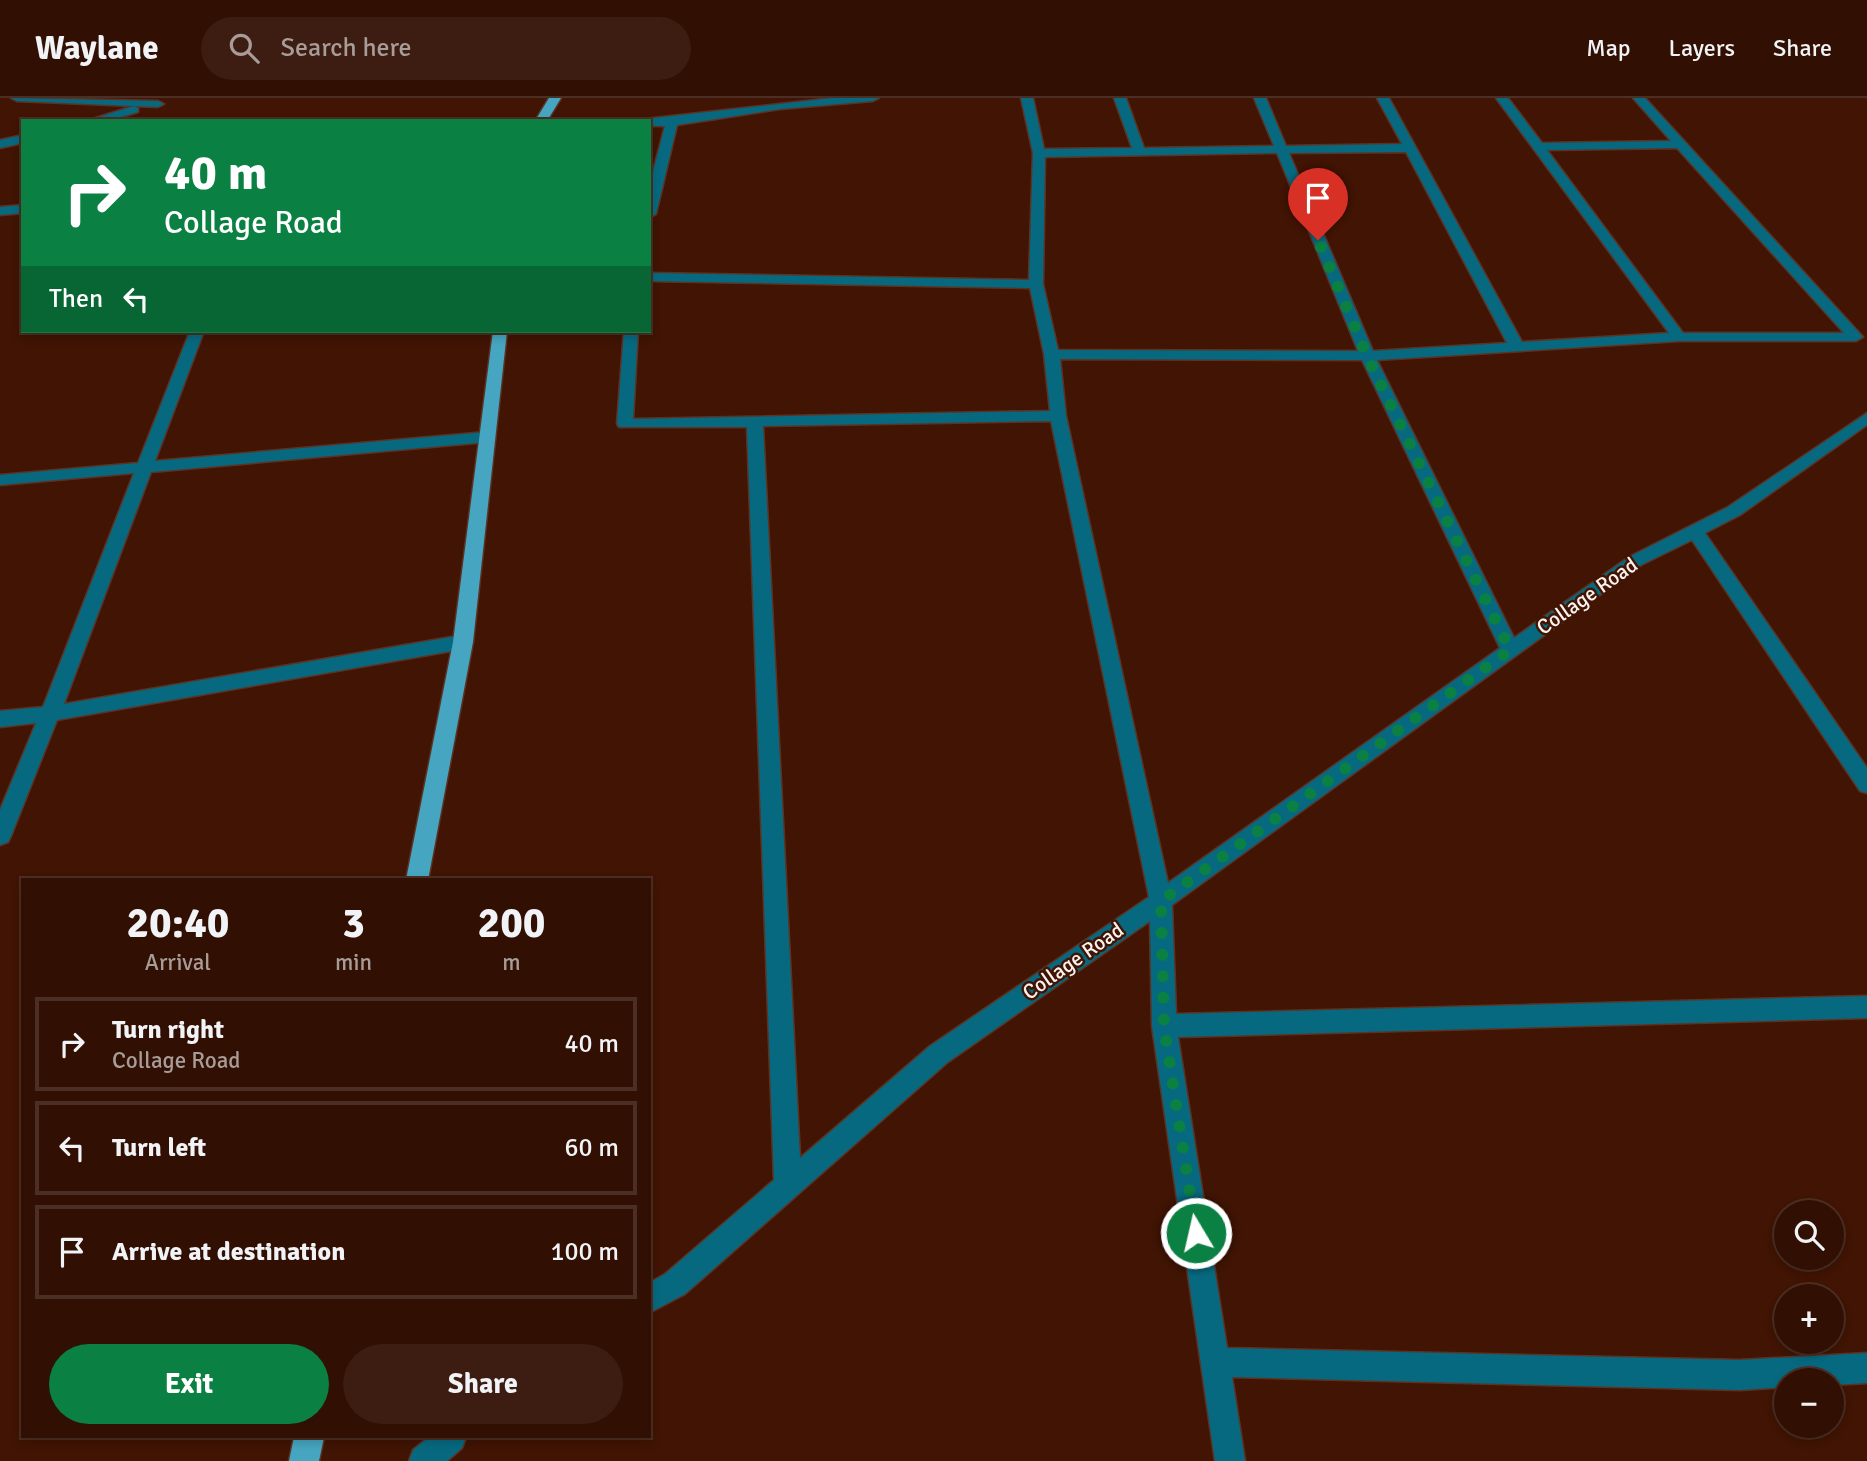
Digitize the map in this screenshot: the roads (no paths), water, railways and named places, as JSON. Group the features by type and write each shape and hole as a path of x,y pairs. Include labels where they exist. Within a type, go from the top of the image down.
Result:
{"main road":[{"path":"542,119 555,98"},
{"path":"417,878 463,642 500,333"},
{"path":"304,1461 309,1438"}],"street":[{"path":"17,98 162,101"},
{"path":"651,122 673,122 783,102 873,98"},
{"path":"1027,98 1040,153 1036,284 1052,354 1058,416 1161,901 1164,1026 1230,1461"},
{"path":"1119,98 1140,154"},
{"path":"1260,98 1367,356 1510,650"},
{"path":"1383,98 1516,345"},
{"path":"1502,98 1679,337"},
{"path":"1052,354 1367,356 1679,337 1856,337 1639,98"},
{"path":"99,119 162,101"},
{"path":"651,206 673,122"},
{"path":"0,145 21,140"},
{"path":"1536,147 1681,144"},
{"path":"1040,153 1140,154 1280,148 1412,148"},
{"path":"0,211 21,209"},
{"path":"651,277 1036,284"},
{"path":"0,835 50,714 196,333"},
{"path":"631,333 625,424 1058,416"},
{"name":"Collage Road","path":"651,1298 674,1284 788,1188 939,1054 1161,901 1636,561 1734,510 1867,418"},
{"path":"755,422 788,1188"},
{"path":"0,480 487,437"},
{"path":"1694,530 1857,759 1867,785"},
{"path":"0,719 50,714 463,642"},
{"path":"1164,1026 1867,1007"},
{"path":"1216,1362 1740,1375 1867,1368"},
{"path":"424,1461 450,1438"}]}
